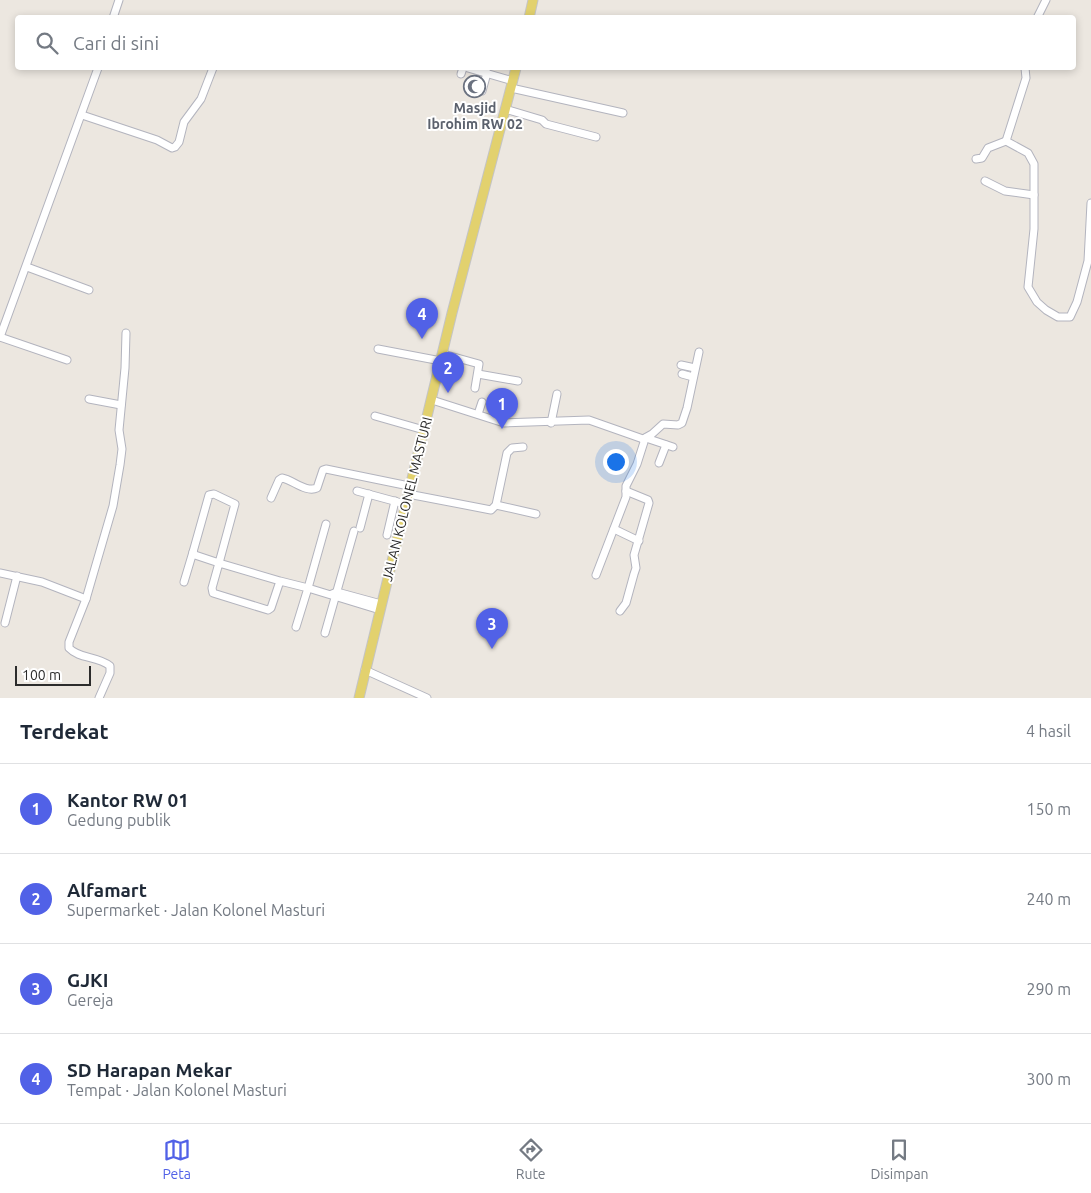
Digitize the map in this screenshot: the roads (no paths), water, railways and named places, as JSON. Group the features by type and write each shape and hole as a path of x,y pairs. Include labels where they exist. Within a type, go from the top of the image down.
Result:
{"main road":[{"path":"530,15 533,0"},
{"name":"JALAN KOLONEL MASTURI","path":"359,698 407,498 516,70"}],"street":[{"path":"114,15 119,0"},
{"path":"1038,15 1046,0"},
{"path":"66,360 0,337 97,70"},
{"path":"82,115 158,140 172,148 175,147 179,142 184,122 193,113 204,93 212,70"},
{"path":"476,70 487,73 512,85 623,113"},
{"path":"1006,141 1026,78 1025,70"},
{"path":"482,92 487,73"},
{"path":"505,109 542,120 546,124 596,137"},
{"path":"976,159 982,158 988,148 1006,141 1024,149 1033,161 1034,230 1028,287 1036,302 1060,318 1070,317 1077,302 1086,269 1091,203"},
{"path":"985,181 1005,191 1034,195"},
{"path":"26,267 89,290"},
{"path":"99,698 110,674 110,666 100,660 75,653 69,648 69,642 86,599 113,506 122,449 119,430 125,368 126,333"},
{"path":"378,349 479,364 475,388"},
{"path":"596,575 626,498 626,486 637,464 645,438 663,424 678,425 682,423 699,352"},
{"path":"681,365 695,368"},
{"path":"478,374 518,380"},
{"path":"682,374 693,377"},
{"path":"551,422 558,394"},
{"path":"89,399 121,405"},
{"path":"432,400 506,424 593,421 670,446 659,463"},
{"path":"478,414 482,402"},
{"path":"375,416 424,430"},
{"path":"271,498 279,480 282,478 307,489 313,490 317,488 323,470 326,469 407,498 491,510 496,505 507,453 512,448 523,447"},
{"path":"357,491 395,504 407,498"},
{"path":"620,611 626,603 636,568 634,555 649,501 626,491"},
{"path":"184,582 208,496 214,494 235,505 212,591 217,595 270,610 280,581"},
{"path":"325,633 335,594 369,494"},
{"path":"387,536 395,504"},
{"path":"496,505 536,514"},
{"path":"296,627 326,524"},
{"path":"614,529 638,541"},
{"path":"193,552 195,555 219,563 280,581 380,607"},
{"path":"0,573 42,582 86,599"},
{"path":"5,624 17,576"},
{"path":"365,670 427,698"}],"place":[{"name":"Masjid Ibrohim RW 02","path":"475,86"},
{"name":"SD Harapan Mekar","path":"422,339"},
{"name":"Alfamart","path":"448,393"},
{"name":"Kantor RW 01","path":"502,429"},
{"name":"GJKI","path":"492,649"}]}
